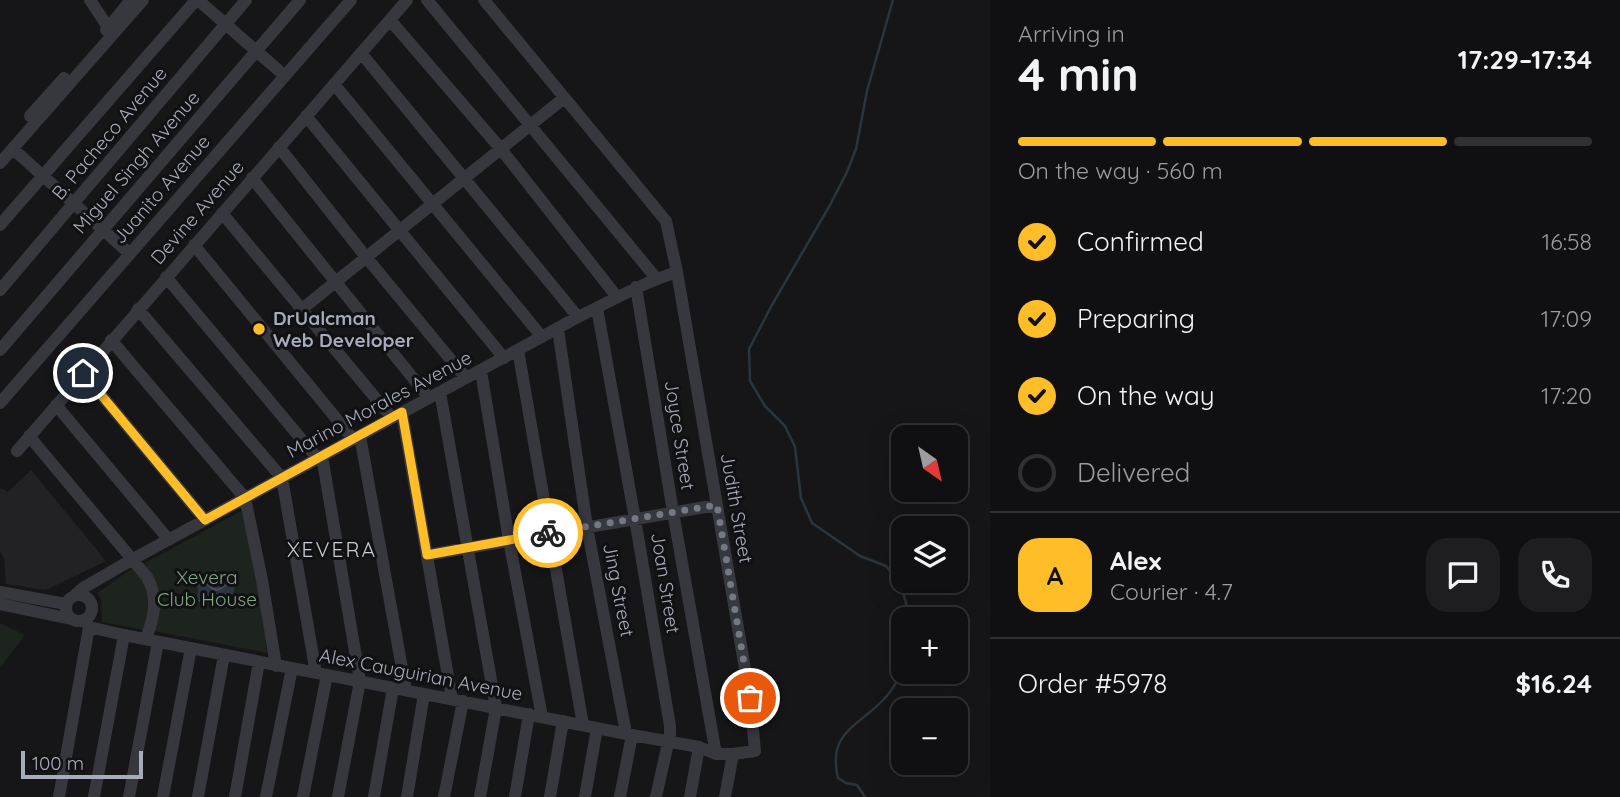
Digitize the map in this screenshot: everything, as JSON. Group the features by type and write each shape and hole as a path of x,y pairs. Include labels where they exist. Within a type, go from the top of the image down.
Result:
{"street":[{"path":"90,0 108,27"},
{"path":"0,163 6,150 131,0"},
{"path":"6,150 143,0"},
{"path":"0,225 197,0 285,76"},
{"name":"B. Pacheco Avenue","path":"0,290 246,0"},
{"name":"Miguel Singh Avenue","path":"0,350 300,0"},
{"name":"Juanito Avenue","path":"0,403 351,0"},
{"name":"Devine Avenue","path":"17,451 407,0"},
{"path":"427,0 656,278"},
{"name":"Judith Street","path":"484,0 666,221 750,698 755,751"},
{"path":"390,20 500,149 617,297"},
{"path":"361,53 578,317"},
{"path":"334,84 541,337"},
{"path":"302,309 564,98"},
{"path":"306,116 503,358"},
{"path":"279,147 466,378"},
{"path":"6,150 42,176 130,254"},
{"path":"252,178 335,281 435,395 467,548 496,708 480,797"},
{"path":"222,213 302,309 397,415 458,700 444,797"},
{"path":"194,245 357,438 400,689 373,797"},
{"name":"Marino Morales Avenue","path":"71,599 83,588 133,559 578,317 636,287 677,272"},
{"path":"166,277 320,457 360,681 338,797"},
{"name":"Joyce Street","path":"636,287 716,754"},
{"name":"Joan Street","path":"597,308 670,726 656,797"},
{"path":"138,309 282,478 321,674 303,797"},
{"name":"Jing Street","path":"558,329 587,527 629,734"},
{"path":"111,341 245,498 276,666"},
{"path":"518,350 583,725"},
{"path":"481,371 536,716 515,797"},
{"path":"83,373 205,520"},
{"path":"56,405 169,540"},
{"path":"29,436 133,559 152,586 155,609 152,641 129,797"},
{"path":"427,555 717,505"},
{"path":"59,797 87,624 94,594 102,577"},
{"path":"0,592 71,599 87,597 92,607"},
{"path":"71,599 66,612 71,619"},
{"path":"0,604 87,624"},
{"name":"Alex Cauguirian Avenue","path":"87,624 152,641 699,747 716,754 755,751"},
{"path":"94,797 124,635"},
{"path":"163,797 191,648"},
{"path":"198,797 224,655"},
{"path":"235,797 259,662"},
{"path":"266,797 292,668"},
{"path":"407,797 424,694"},
{"path":"550,797 563,721"},
{"path":"585,797 597,727"},
{"path":"621,797 629,734"},
{"path":"690,797 699,747"},
{"path":"725,797 733,754"}],"shaded area":[{"path":"31,470 106,561 46,590 6,584 4,558 0,551 0,490 1,488 8,492"}],"green space":[{"name":"Xevera Club House","path":"241,511 258,580 267,653 154,631 158,599 145,563"},
{"path":"136,566 146,584 150,601 144,630 102,622 101,599 97,593"},
{"path":"0,623 25,635 0,668"}],"water":[{"path":"216,570 219,582 236,580 231,609 197,601 197,579"}],"waterway":[{"path":"893,0 867,91 856,149 847,172 749,349 750,381 765,406 785,426 795,447 801,498 812,523 860,556 886,566 901,586 907,607"},
{"path":"865,797 857,785 838,778 837,750 847,732 874,709 895,684"}],"way so far":[{"path":"548,533 717,505 750,698"}],"place":[{"name":"DrUalcman Web Developer","path":"259,329"}],"district":[{"name":"XEVERA","path":"332,549"}],"route":[{"path":"83,373 205,520 402,412 427,555 548,533"}]}
